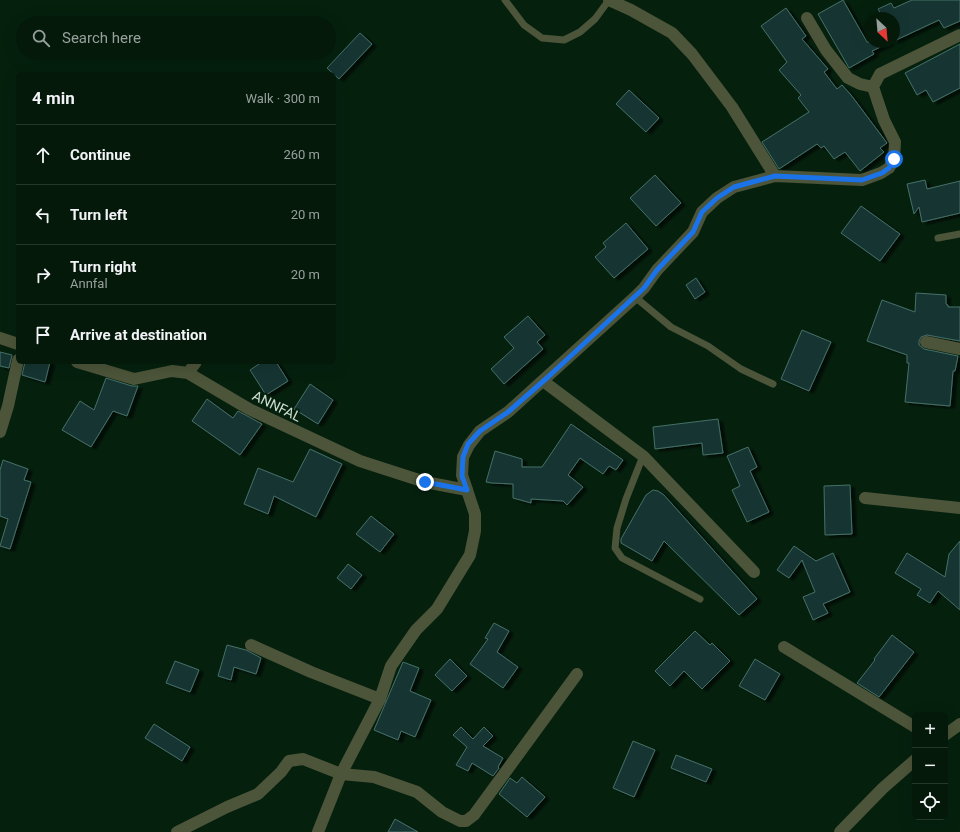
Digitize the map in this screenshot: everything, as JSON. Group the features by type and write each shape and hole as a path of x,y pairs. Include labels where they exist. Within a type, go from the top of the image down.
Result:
{"street":[{"path":"609,0 631,10 672,33 692,54 732,107 775,176"},
{"path":"806,18 826,50 848,78 860,84 873,87"},
{"path":"318,832 341,774 380,699 391,666 416,630 437,609 470,555 475,531 475,514 462,476 463,457 468,444 480,431 508,412 542,382 644,288 657,270 693,232 702,212 717,198 734,187 775,176 862,180 882,173 889,168 894,159 895,142 884,120 873,87 880,74 960,35"},
{"path":"0,338 16,343"},
{"path":"926,342 960,349"},
{"path":"0,432 8,406 17,364"},
{"name":"ANNFAL","path":"83,364 134,380 172,371 188,373 249,409 360,461 425,482 467,490"},
{"path":"188,373 195,364"},
{"path":"542,382 643,456 754,572"},
{"path":"865,498 960,508"},
{"path":"251,645 311,672 380,699"},
{"path":"784,647 912,726"},
{"path":"177,832 227,807 258,794 281,772 289,761 303,759 341,774 374,777 416,792 442,812 460,822 466,820 474,815 577,674"},
{"path":"948,733 960,724"},
{"path":"840,832 883,788 912,763"}],"lane":[{"path":"505,0 524,25 542,38 564,40 580,32 595,19 609,0"},
{"path":"938,238 960,234"},
{"path":"635,296 671,327 708,346 741,369 773,384"},
{"path":"643,456 617,528 615,548 622,558 700,599"}],"building":[{"path":"843,0 864,37 864,48 878,48 872,51 874,54 849,68 818,14"},
{"path":"912,0 960,0 960,21 944,28 939,20 900,38 900,12 880,12 878,9 891,3 894,8"},
{"path":"786,8 806,36 802,39 828,69 824,72 837,89 842,85 851,95 887,143 880,148 884,152 860,171 845,152 834,159 824,146 821,148 817,144 779,169 762,142 809,112 798,98 801,95 779,70 787,62 761,26"},
{"path":"360,33 372,44 339,79 336,76 336,72 331,72 327,68"},
{"path":"960,44 960,88 933,102 926,90 917,95 905,73"},
{"path":"629,90 659,118 646,132 616,104"},
{"path":"655,175 681,203 656,226 630,198"},
{"path":"925,180 927,189 960,181 960,213 922,222 919,207 914,214 907,184"},
{"path":"861,206 900,234 880,261 841,233"},
{"path":"626,223 648,249 614,278 595,257 606,247 603,243"},
{"path":"696,278 705,292 695,299 686,285"},
{"path":"916,293 946,295 946,304 948,307 960,307 960,341 927,335 921,337 919,341 919,345 924,349 958,356 955,371 953,371 950,406 905,402 909,363 907,363 907,355 867,341 882,300 915,312"},
{"path":"528,316 545,335 537,342 543,349 504,384 491,369 514,348 504,337"},
{"path":"802,330 831,342 809,391 781,379"},
{"path":"0,352 12,355 9,368 0,366"},
{"path":"25,364 50,364 45,382 22,375"},
{"path":"259,364 277,364 288,381 266,395 250,370"},
{"path":"106,378 132,386 138,386 127,416 113,411 91,447 62,430 80,401 94,410"},
{"path":"310,384 333,400 318,424 294,409"},
{"path":"207,399 233,418 238,411 262,424 240,455 192,421"},
{"path":"718,419 723,453 703,455 702,443 655,449 653,427"},
{"path":"571,424 623,460 616,470 609,466 603,474 580,458 568,475 583,487 567,505 563,501 531,499 531,503 513,498 513,484 486,482 495,451 522,459 522,467 542,467"},
{"path":"748,447 757,467 750,471 769,512 747,522 732,490 740,486 727,456"},
{"path":"310,449 342,464 316,517 274,496 268,514 244,504 258,468 293,482"},
{"path":"3,460 28,469 24,480 31,482 10,549 0,546 8,519 0,516 0,470"},
{"path":"850,485 852,534 825,535 824,486"},
{"path":"653,490 664,495 757,599 739,615 664,541 652,561 621,543 621,539 646,495"},
{"path":"371,516 394,534 380,552 356,534"},
{"path":"960,541 960,610 938,591 930,603 917,595 921,589 895,573 907,553 945,577 949,554"},
{"path":"794,546 816,561 833,553 850,592 823,604 828,613 813,620 803,597 815,592 802,560 789,578 777,570"},
{"path":"348,564 362,575 351,589 337,578"},
{"path":"494,623 509,631 497,652 518,667 503,688 470,664 488,639 485,638"},
{"path":"695,631 710,645 712,643 730,661 702,689 684,671 670,686 655,671"},
{"path":"892,635 914,652 879,697 857,683"},
{"path":"227,645 246,650 261,658 256,674 234,667 231,680 218,676"},
{"path":"450,659 467,676 452,691 435,675"},
{"path":"755,659 780,674 765,700 739,686"},
{"path":"175,661 199,670 190,692 166,683"},
{"path":"403,662 419,668 410,691 431,700 415,737 401,731 398,740 374,730"},
{"path":"154,724 190,747 182,761 145,738"},
{"path":"461,727 473,739 484,727 493,736 483,746 503,758 498,767 499,768 493,776 472,763 468,771 456,765 467,747 453,735"},
{"path":"633,741 655,750 634,797 613,788"},
{"path":"676,755 712,769 706,782 671,768"},
{"path":"522,777 545,797 527,817 499,794 510,778 517,783"},
{"path":"395,819 418,832 388,832"}],"route":[{"path":"425,482 467,490 462,476 463,457 468,444 480,431 508,412 548,377 644,288 657,270 693,232 702,212 717,198 734,187 775,176 862,180 882,173 889,168 894,159"}]}
